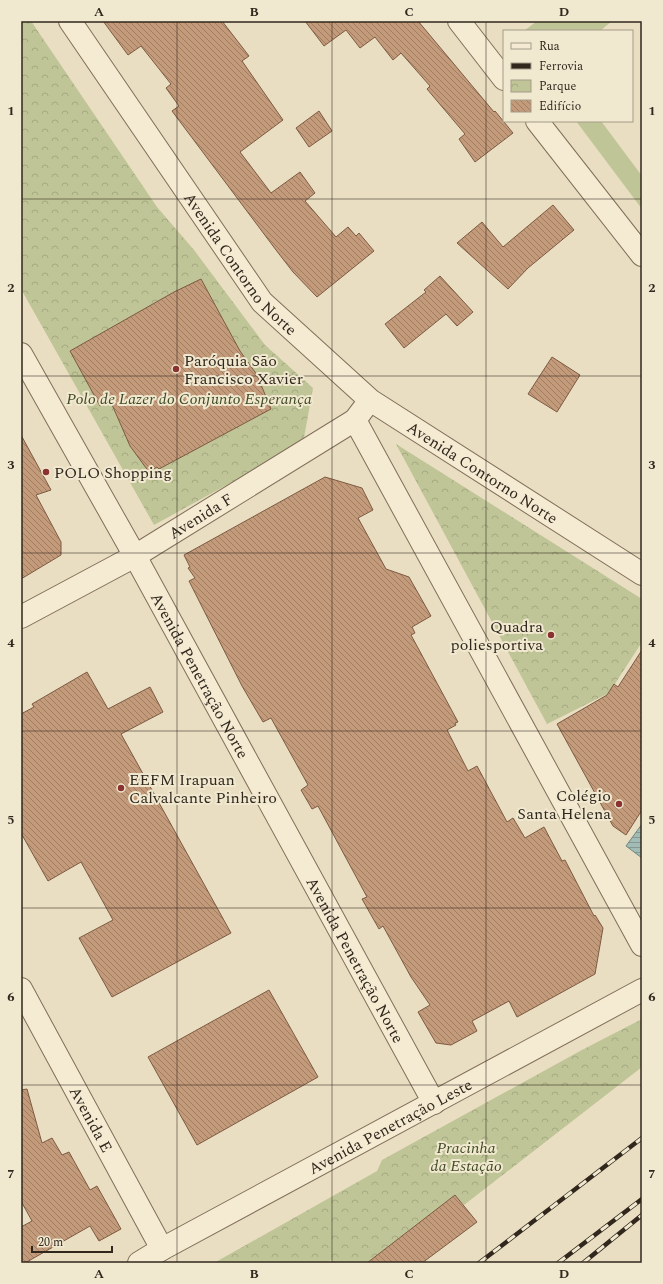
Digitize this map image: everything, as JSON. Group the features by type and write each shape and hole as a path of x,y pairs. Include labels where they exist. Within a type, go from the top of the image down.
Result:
{"street":[{"name":"Avenida Contorno Norte","path":"70,21 262,302 370,400 638,564"},
{"path":"459,21 503,78"},
{"path":"538,122 642,255"},
{"name":"Avenida Penetração Norte","path":"21,354 135,556 434,1103"},
{"name":"Avenida F","path":"21,617 135,556 355,420 370,400"},
{"path":"355,420 642,944"},
{"name":"Avenida E","path":"21,989 162,1249"},
{"name":"Avenida Penetração Leste","path":"139,1263 162,1249 642,990"}],"green space":[{"name":"Polo de Lazer do Conjunto Esperança","path":"21,21 31,21 157,207 194,250 265,345 313,388 303,443 154,525 21,289"},
{"path":"537,21 612,21 601,30 525,30"},
{"path":"577,122 602,122 642,176 642,209"},
{"path":"396,444 642,599 642,642 609,693 547,724"},
{"name":"Pracinha da Estação","path":"642,1019 642,1067 464,1205 455,1195 367,1263 334,1263 331,1260 327,1263 214,1263 377,1171 382,1160 580,1051"}],"water":[{"path":"642,824 642,858 626,846"}],"building":[{"path":"103,21 222,21 249,56 242,61 283,120 240,152 271,193 300,172 315,193 305,201 336,237 348,227 356,236 359,233 374,251 317,297 293,272 172,111 179,106 166,88 171,84 141,46 128,55"},
{"path":"305,21 418,21 513,133 475,162 459,139 465,134 427,89 430,86 401,53 393,60 375,37 360,48 346,30 324,46"},
{"path":"319,111 332,131 309,147 296,128"},
{"path":"553,205 574,230 528,268 508,289 457,243 482,222 503,247"},
{"path":"440,276 473,312 457,326 446,314 404,348 385,324 426,292 424,290"},
{"name":"Paróquia São Francisco Xavier","path":"201,279 240,351 257,375 271,409 159,469 157,467 149,472 130,446 110,400 100,406 70,351 174,292"},
{"path":"552,357 580,375 557,412 528,394"},
{"path":"21,435 51,490 36,495 61,542 61,555 21,579"},
{"path":"325,477 362,488 373,510 358,518 386,569 409,577 431,616 412,627 415,633 411,635 458,722 455,723 456,725 447,730 468,771 477,766 507,822 513,818 525,838 544,827 562,861 565,860 594,916 595,915 603,928 595,974 517,1017 509,1001 472,1021 477,1031 451,1045 436,1043 418,1012 430,1005 411,977 383,926 379,929 362,899 367,897 318,806 312,809 301,790 308,785 271,718 263,722 242,686 189,581 195,578 188,568 190,567 184,555"},
{"name":"Colégio Santa Helena","path":"642,650 642,810 626,835 613,826 557,724 607,695 614,684 618,687"},
{"path":"87,672 108,709 150,687 163,712 121,734 231,933 112,997 79,938 113,920 81,862 48,881 21,833 21,714 34,707 32,704"},
{"path":"269,990 318,1077 197,1145 148,1057"},
{"path":"27,1089 42,1143 52,1138 62,1155 69,1152 90,1190 97,1186 121,1229 99,1241 90,1226 25,1263 21,1263 21,1227 32,1221 21,1201 21,1090"},
{"path":"455,1195 477,1222 422,1263 367,1263"}],"railway":[{"path":"479,1263 642,1138"},
{"path":"558,1263 642,1199"},
{"path":"583,1263 642,1215"}],"place":[{"name":"Paróquia São Francisco Xavier","path":"176,369"},
{"name":"POLO Shopping","path":"46,472"},
{"name":"Quadra poliesportiva","path":"551,635"},
{"name":"EEFM Irapuan Calvalcante Pinheiro","path":"121,788"},
{"name":"Colégio Santa Helena","path":"619,804"}]}
